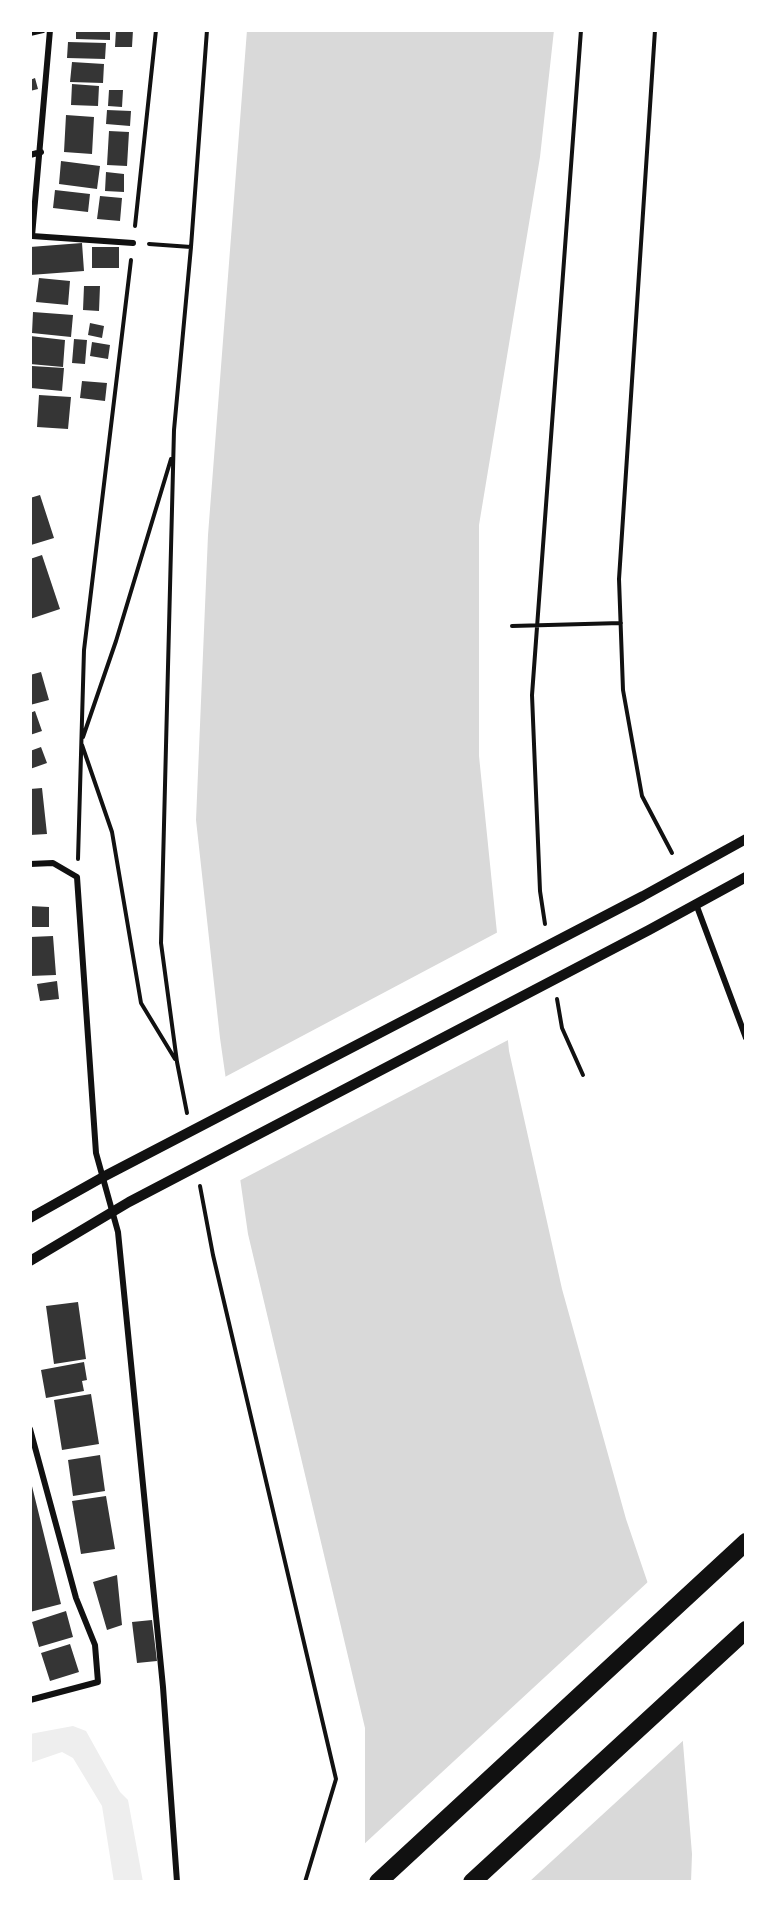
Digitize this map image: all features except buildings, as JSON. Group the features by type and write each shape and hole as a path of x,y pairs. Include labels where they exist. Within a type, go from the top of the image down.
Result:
{"highway":[{"path":"378,1882 746,1542"},
{"path":"472,1882 746,1630"},
{"path":"478,1882 505,1853"}],"street":[{"path":"30,33 43,30"},
{"path":"50,30 32,236 133,243"},
{"path":"30,155 41,152"},
{"path":"30,1218 103,1177 643,896 746,839"},
{"path":"30,864 53,863 77,877 96,1153 114,1211 120,1243 163,1687 177,1882"},
{"path":"30,1261 129,1202 746,877"},
{"path":"696,904 746,1038"},
{"path":"30,1429 76,1598 95,1645 98,1682 30,1700"}],"path":[{"path":"77,877 84,650 156,30"},
{"path":"188,1119 177,1062 161,943 173,452 207,30"},
{"path":"545,925 540,891 532,695 581,30"},
{"path":"655,30 619,579 623,690 642,796 672,853"},
{"path":"133,243 191,247"},
{"path":"173,452 116,641 81,742 112,832 141,1003 177,1062"},
{"path":"512,626 621,623"},
{"path":"557,994 562,1028 583,1075"},
{"path":"198,1176 213,1255 336,1779 305,1882"}],"shaded area":[{"path":"247,30 554,30 540,157 479,525 479,756 509,1051 562,1289 626,1519 677,1669 692,1854 691,1882 365,1882 365,1728 248,1234 220,1038 196,820 208,535"},
{"path":"73,1726 86,1731 120,1792 128,1800 143,1882 114,1882 102,1806 73,1758 62,1752 30,1763 30,1734"}],"pier":[{"path":"500,931 510,1039 237,1182 223,1078"},
{"path":"650,1580 680,1668 686,1738 529,1882 362,1882 362,1846"}]}
